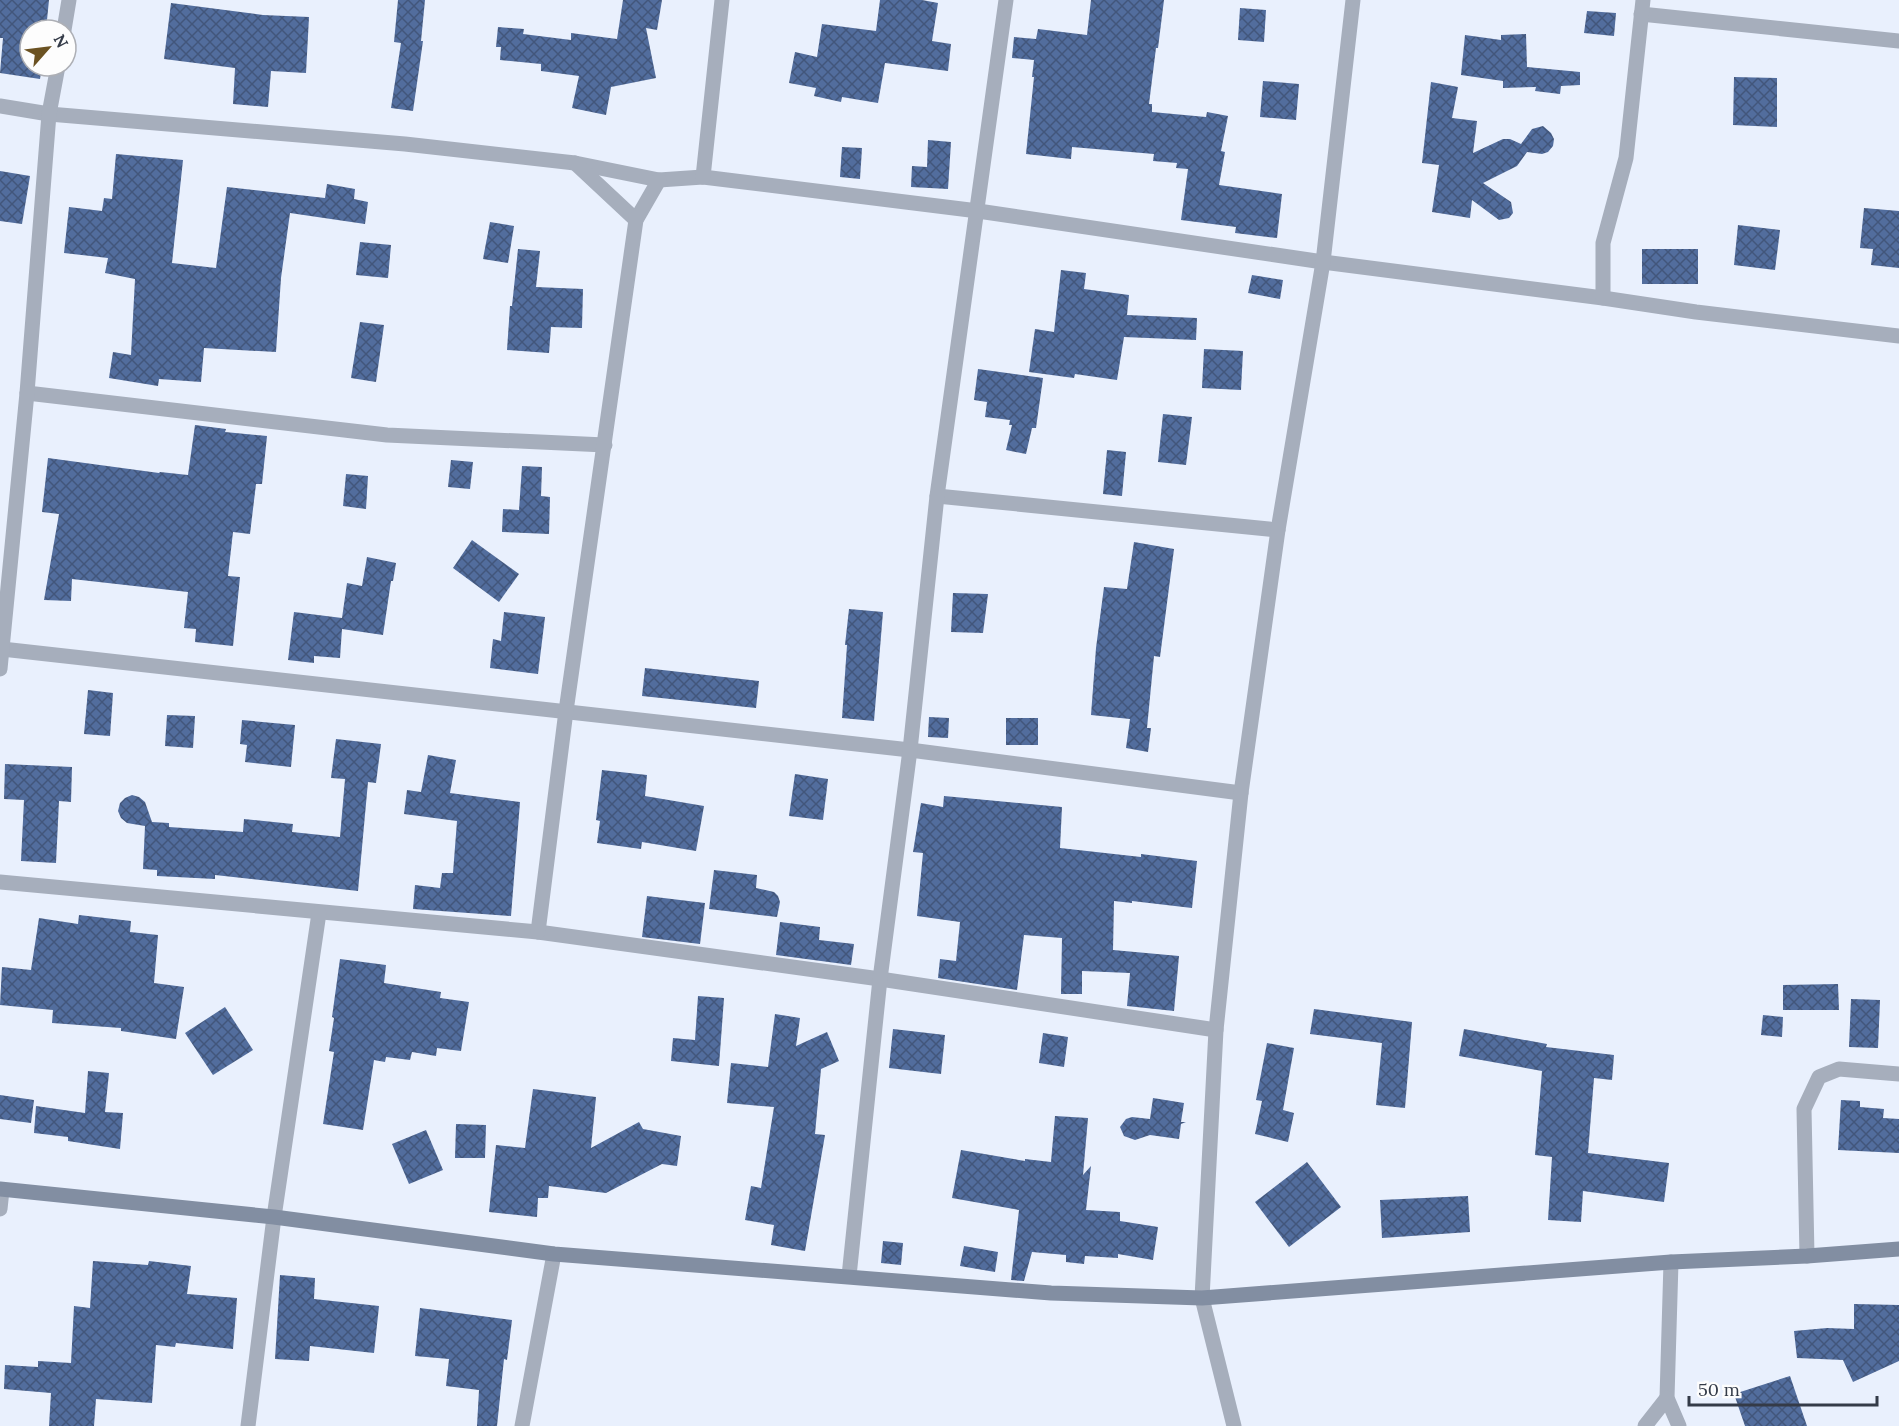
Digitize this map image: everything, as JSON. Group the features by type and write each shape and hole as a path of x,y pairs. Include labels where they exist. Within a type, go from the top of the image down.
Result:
{"main road":[{"path":"1,1189 274,1218 554,1254 1051,1293 1202,1298 1671,1262 1899,1249"}],"street":[{"path":"66,18 69,0"},
{"path":"703,177 722,0"},
{"path":"849,1276 880,979 910,750 937,496 1006,0"},
{"path":"1234,1426 1202,1298 1216,1030 1241,793 1278,530 1323,262 1353,0"},
{"path":"1603,298 1603,243 1626,158 1642,7 1899,41"},
{"path":"0,669 27,393 49,114 55,78"},
{"path":"0,106 49,114 405,144 575,163 659,180 703,177 978,211 1323,262 1696,312 1899,336"},
{"path":"575,163 636,220"},
{"path":"538,932 566,711 636,220 659,180"},
{"path":"27,393 387,435 605,445"},
{"path":"937,496 1278,530"},
{"path":"2,649 910,750 1241,793"},
{"path":"0,882 538,932 880,979 1216,1030"},
{"path":"248,1426 274,1218 319,913"},
{"path":"1807,1256 1804,1109 1819,1077 1839,1069 1899,1074"},
{"path":"0,1209 1,1189"},
{"path":"522,1426 554,1254"},
{"path":"1671,1262 1666,1398 1679,1426"},
{"path":"1645,1426 1666,1398"}],"building":[{"path":"0,0 49,0 47,18 18,18 18,76 0,73 3,38 0,38"},
{"path":"398,0 425,0 421,41 423,41 413,111 391,108 401,43 394,42"},
{"path":"623,0 662,0 657,30 646,28 656,78 611,87 606,115 572,108 579,76 541,71 541,64 500,60 501,47 496,47 498,27 524,29 523,34 571,40 571,33 617,39"},
{"path":"880,0 922,0 938,3 932,41 951,44 948,71 885,63 878,103 842,97 841,102 814,96 816,88 789,83 795,52 817,57 822,24 876,31"},
{"path":"1091,0 1164,0 1149,104 1152,104 1152,112 1206,117 1207,112 1228,116 1221,151 1225,152 1219,185 1282,194 1277,238 1235,233 1236,227 1181,220 1188,169 1176,168 1177,163 1153,161 1154,154 1072,147 1071,159 1026,154 1034,60 1012,58 1014,37 1036,39 1038,29 1087,35"},
{"path":"171,3 263,15 309,17 306,73 271,71 268,107 233,104 235,68 164,59"},
{"path":"1240,8 1266,10 1264,42 1238,40"},
{"path":"1587,11 1616,13 1614,36 1584,33"},
{"path":"1526,34 1527,67 1580,72 1580,85 1561,86 1560,94 1535,91 1536,87 1503,88 1503,81 1461,75 1465,35 1501,40 1501,35"},
{"path":"1734,77 1777,78 1777,127 1733,125"},
{"path":"1263,81 1299,84 1296,120 1260,117"},
{"path":"1431,82 1458,87 1452,118 1477,121 1473,153 1503,139 1510,139 1521,144 1532,129 1543,126 1551,133 1554,139 1553,146 1548,152 1542,154 1527,152 1517,166 1483,183 1511,202 1513,213 1509,218 1499,220 1472,200 1470,218 1432,212 1439,165 1422,163"},
{"path":"928,140 951,142 948,189 911,187 912,166 927,167"},
{"path":"842,147 862,148 860,179 840,177"},
{"path":"116,154 183,160 172,263 216,268 227,187 325,198 327,184 355,189 354,199 368,202 365,224 290,213 281,278 276,352 204,348 201,382 159,379 158,386 109,378 113,352 131,355 135,279 105,273 108,258 64,253 69,207 102,211 104,198 112,199"},
{"path":"0,171 30,176 22,224 0,221"},
{"path":"1864,208 1899,211 1899,268 1871,265 1873,249 1860,248"},
{"path":"490,222 514,226 508,263 483,259"},
{"path":"1738,225 1780,230 1775,270 1734,265"},
{"path":"360,242 391,245 388,278 356,275"},
{"path":"518,249 540,251 536,287 583,289 582,328 551,327 549,353 507,350"},
{"path":"1642,249 1698,249 1698,284 1642,284"},
{"path":"1061,270 1086,273 1084,289 1129,295 1127,315 1197,318 1196,340 1124,337 1117,380 1075,374 1074,378 1029,372 1035,329 1054,332"},
{"path":"1252,275 1283,280 1280,299 1248,293"},
{"path":"360,322 384,325 376,382 351,378"},
{"path":"1204,349 1243,351 1241,390 1202,388"},
{"path":"978,369 1043,378 1036,428 1032,428 1026,454 1006,450 1012,425 1009,425 1010,420 985,417 987,402 974,400"},
{"path":"1163,414 1192,417 1186,465 1158,462"},
{"path":"195,425 226,429 225,432 267,436 262,484 256,484 250,534 233,532 228,576 240,577 233,646 195,642 196,629 184,628 188,592 72,579 71,601 44,600 59,514 42,512 48,458 188,475"},
{"path":"1107,450 1126,452 1122,496 1103,494"},
{"path":"451,460 473,462 470,489 448,487"},
{"path":"522,466 542,467 541,496 550,497 549,534 502,532 503,509 519,510"},
{"path":"346,474 368,476 366,509 343,506"},
{"path":"472,540 519,574 499,602 453,568"},
{"path":"1134,542 1174,549 1160,657 1154,656 1147,728 1151,728 1148,752 1126,748 1130,719 1091,715 1104,587 1127,589"},
{"path":"367,557 396,563 383,635 342,629 340,658 314,656 314,663 288,660 294,612 342,618 347,583 362,586"},
{"path":"953,593 988,594 983,633 951,632"},
{"path":"849,609 883,612 874,721 842,718"},
{"path":"504,612 545,617 538,674 490,668 493,639 501,641"},
{"path":"645,668 759,681 756,708 642,696"},
{"path":"88,690 113,693 110,736 84,734"},
{"path":"167,715 195,716 193,748 165,746"},
{"path":"929,717 949,718 948,738 928,737"},
{"path":"1006,718 1038,718 1038,745 1006,745"},
{"path":"242,720 295,725 291,767 245,762 247,745 240,744"},
{"path":"336,739 381,744 376,783 368,782 358,891 215,875 215,879 157,876 157,870 143,869 145,826 127,823 118,811 120,803 132,795 145,802 152,822 169,823 169,827 243,832 244,819 293,824 292,832 340,837 345,779 331,778"},
{"path":"428,755 456,760 450,793 520,802 511,916 413,909 415,885 440,888 442,873 453,873 457,821 404,814 407,790 421,792"},
{"path":"5,764 72,767 71,802 59,801 56,863 21,861 24,800 4,799"},
{"path":"602,770 647,775 645,796 704,806 696,851 642,842 641,849 597,843 600,821 596,820"},
{"path":"795,774 828,779 823,820 789,816"},
{"path":"944,796 1062,807 1060,848 1197,861 1192,908 1114,901 1113,950 1179,956 1174,1011 1127,1006 1130,973 1082,971 1082,994 1061,994 1062,938 1024,935 1017,990 938,978 940,959 956,961 960,922 917,916 923,853 913,852 921,803 943,807"},
{"path":"714,870 757,875 756,888 774,892 778,896 780,902 777,917 709,909"},
{"path":"647,896 705,903 700,944 642,937"},
{"path":"79,915 131,921 130,932 158,935 154,983 184,987 176,1039 121,1031 121,1028 52,1023 53,1010 0,1005 2,967 31,970 39,918 78,924"},
{"path":"780,922 820,927 819,940 854,944 851,965 776,955"},
{"path":"340,959 386,965 384,983 441,992 440,998 469,1002 461,1051 437,1048 436,1056 412,1052 410,1060 386,1057 385,1062 374,1060 363,1130 323,1124 334,1052 329,1051"},
{"path":"1838,984 1839,1010 1783,1010 1783,985"},
{"path":"698,996 724,998 719,1066 671,1061 673,1038 695,1040"},
{"path":"1851,999 1880,1000 1878,1048 1849,1047"},
{"path":"225,1007 253,1050 213,1075 185,1033"},
{"path":"1314,1009 1412,1022 1405,1108 1376,1105 1382,1043 1310,1034"},
{"path":"775,1014 800,1018 796,1046 827,1032 839,1061 821,1069 815,1134 825,1135 805,1251 771,1245 774,1225 745,1220 751,1186 761,1188 774,1107 727,1103 731,1063 768,1067"},
{"path":"1763,1015 1783,1017 1782,1037 1761,1035"},
{"path":"893,1029 945,1035 941,1074 889,1068"},
{"path":"1464,1029 1547,1044 1546,1047 1614,1055 1612,1080 1594,1078 1588,1153 1669,1163 1664,1202 1583,1191 1581,1222 1548,1220 1552,1157 1535,1155 1542,1071 1459,1056"},
{"path":"1043,1033 1068,1037 1064,1067 1039,1063"},
{"path":"1267,1043 1294,1048 1283,1110 1294,1113 1288,1142 1255,1134 1262,1101 1256,1100"},
{"path":"88,1071 109,1073 105,1112 123,1113 120,1149 68,1141 68,1137 34,1133 36,1106 85,1113"},
{"path":"533,1089 596,1097 591,1148 639,1122 643,1129 681,1136 677,1166 662,1164 606,1193 549,1186 548,1198 538,1198 537,1217 489,1212 496,1145 525,1148"},
{"path":"0,1095 34,1100 31,1123 0,1119"},
{"path":"1153,1098 1184,1103 1181,1122 1186,1122 1181,1124 1179,1139 1150,1135 1135,1140 1124,1136 1120,1127 1126,1119 1132,1117 1150,1119"},
{"path":"1841,1100 1860,1101 1860,1107 1884,1109 1883,1118 1899,1119 1899,1153 1838,1150"},
{"path":"1055,1116 1088,1118 1083,1175 1091,1166 1086,1210 1120,1212 1120,1221 1158,1227 1153,1260 1118,1254 1118,1258 1085,1256 1084,1264 1066,1262 1066,1255 1032,1252 1024,1281 1011,1280 1019,1210 952,1198 961,1150 1025,1161 1025,1159 1051,1162"},
{"path":"456,1124 486,1125 485,1158 455,1158"},
{"path":"426,1130 443,1170 409,1184 392,1144"},
{"path":"1307,1162 1341,1207 1289,1247 1255,1202"},
{"path":"1468,1196 1470,1232 1382,1238 1380,1200"},
{"path":"883,1241 903,1243 901,1265 881,1263"},
{"path":"964,1246 998,1252 995,1272 960,1266"},
{"path":"93,1261 148,1265 149,1261 191,1266 187,1294 237,1298 233,1349 176,1343 175,1347 156,1345 152,1403 96,1399 94,1426 49,1426 51,1393 4,1389 5,1365 38,1367 38,1361 71,1363 74,1306 90,1308"},
{"path":"280,1275 315,1278 314,1299 379,1306 374,1353 310,1346 309,1361 275,1359"},
{"path":"1854,1304 1899,1305 1899,1361 1853,1382 1843,1360 1797,1358 1794,1331 1827,1328 1854,1329"},
{"path":"420,1308 512,1320 507,1360 504,1359 497,1426 477,1426 479,1390 446,1386 449,1359 415,1356"},
{"path":"1790,1376 1807,1426 1745,1426 1734,1394"}]}
